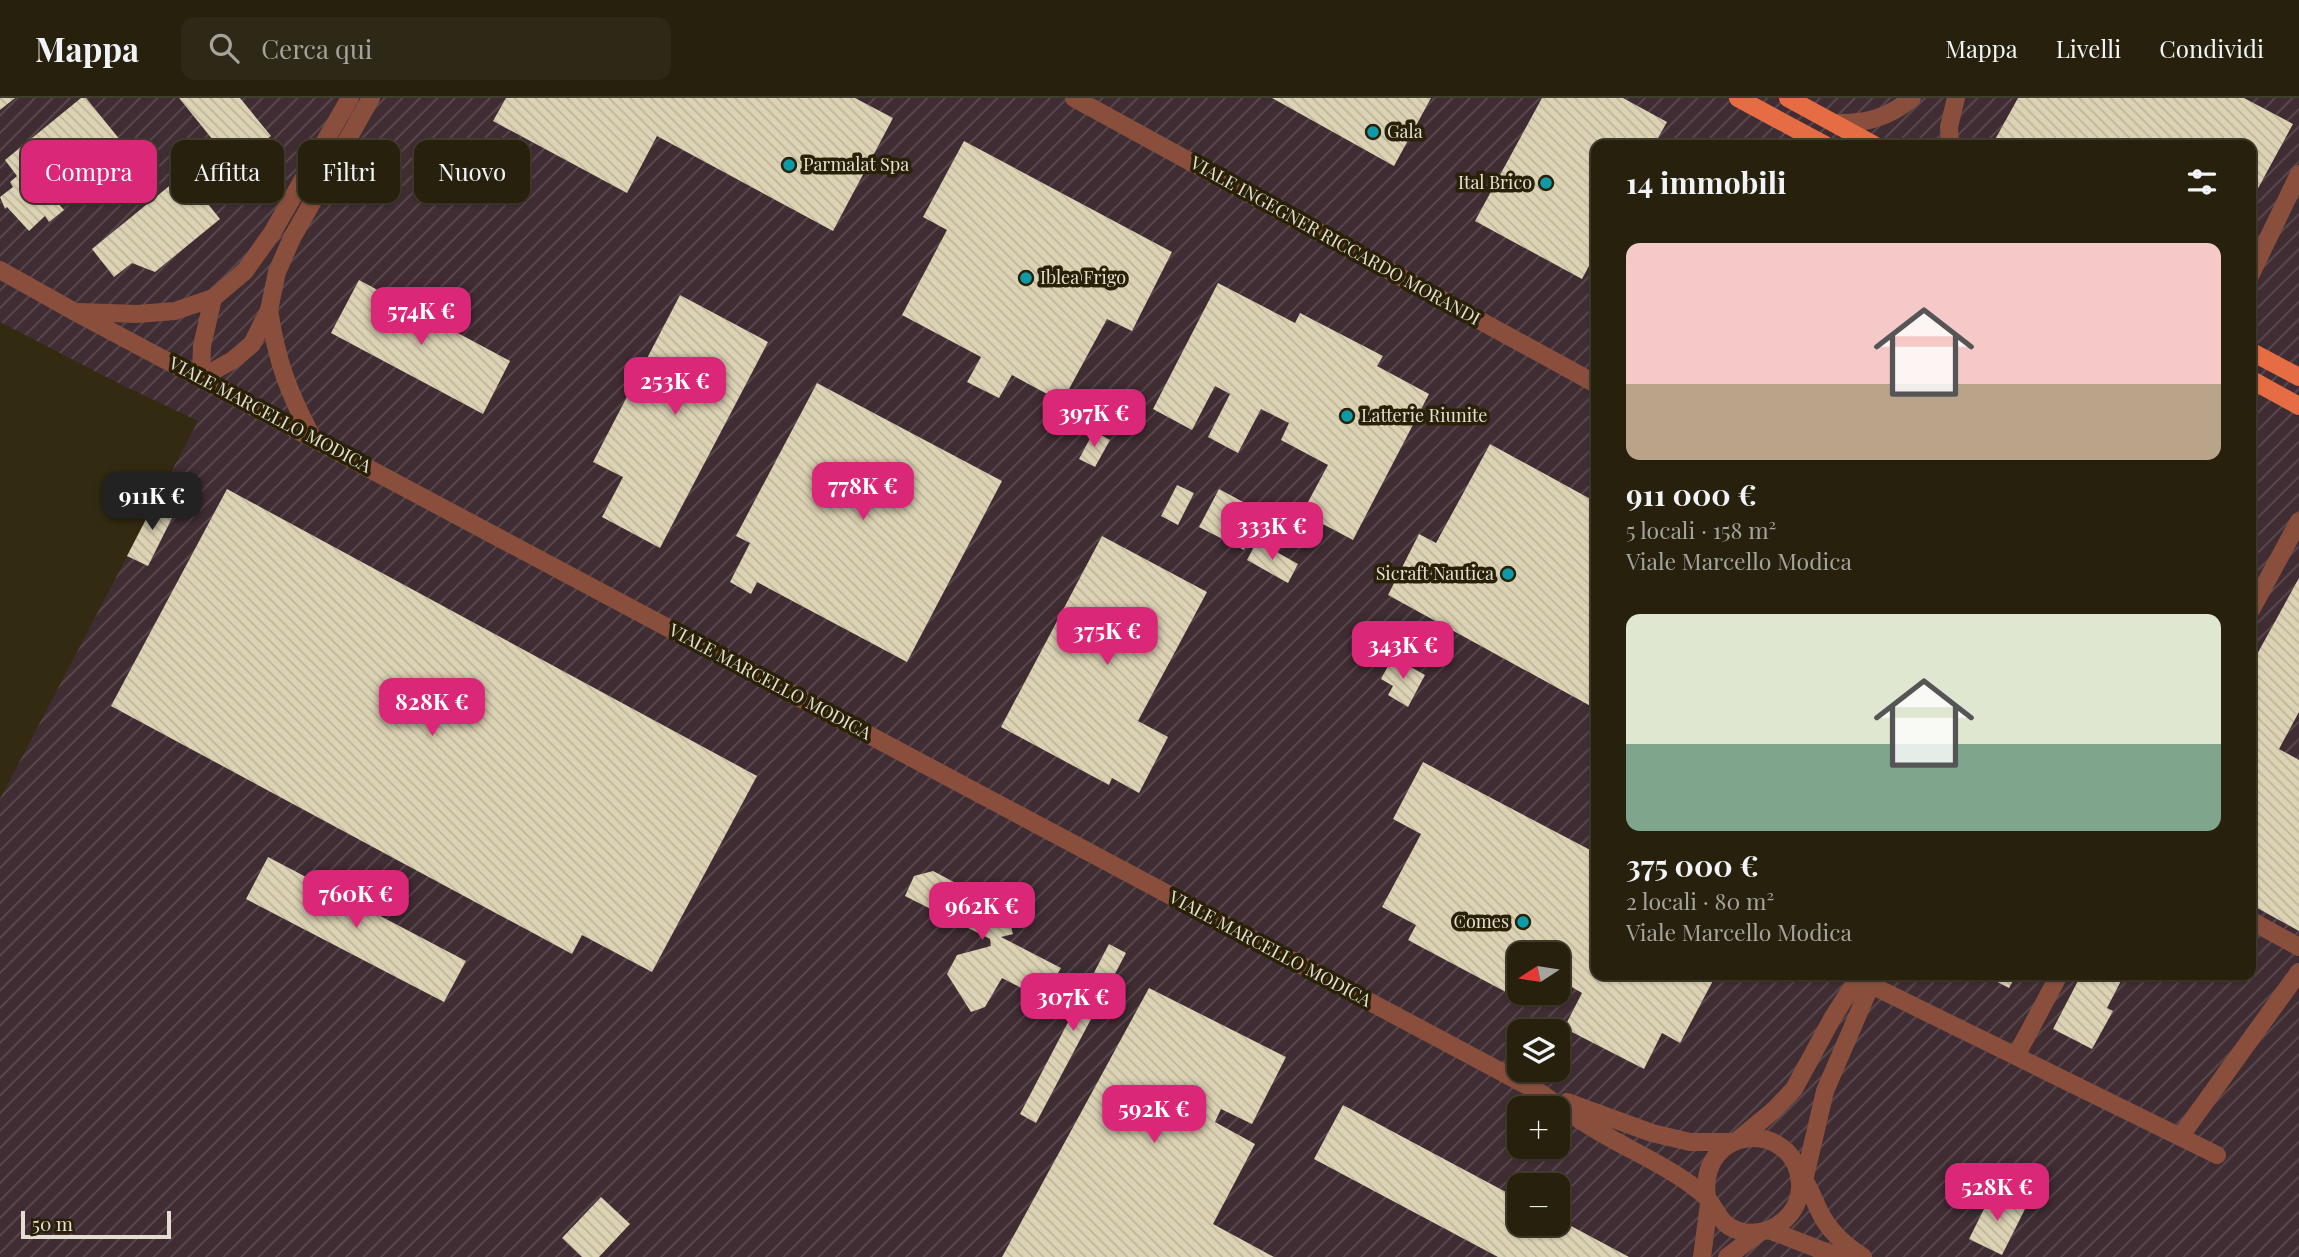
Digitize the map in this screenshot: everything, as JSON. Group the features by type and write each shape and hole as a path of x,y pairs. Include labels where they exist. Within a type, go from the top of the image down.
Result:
{"main road":[{"path":"1738,98 1815,140"},
{"path":"1788,98 1865,140"},
{"path":"2256,354 2299,377"},
{"path":"2256,382 2299,406"}],"street":[{"path":"75,312 137,314 175,311 213,298 245,271 272,233 350,98"},
{"path":"201,378 233,360 252,344 269,310 277,272 292,237 371,98"},
{"name":"VIALE INGEGNER RICCARDO MORANDI","path":"1074,98 1591,381"},
{"path":"1834,123 1857,124 1872,120 1899,108 1912,98"},
{"path":"1950,140 1949,127 1956,98"},
{"path":"2263,254 2299,174"},
{"path":"2256,266 2299,205"},
{"name":"VIALE MARCELLO MODICA","path":"0,270 1541,1093"},
{"path":"201,378 202,346 213,298"},
{"path":"269,310 276,353 290,395 312,437"},
{"path":"2256,601 2299,521"},
{"path":"2256,923 2299,947"},
{"path":"2180,1136 2299,972"},
{"path":"1702,1257 1708,1201 1705,1185 1713,1160 1721,1149 1774,1110 1794,1089 1833,1017 1867,980"},
{"path":"1727,1257 1764,1231 1782,1223 1807,1199 1812,1149 1825,1091 1868,980"},
{"path":"1873,980 2016,1056 2217,1155"},
{"path":"2016,1056 2056,980"},
{"path":"1541,1093 1652,1133 1690,1142 1763,1139 1774,1143 1793,1159 1801,1175 1807,1199 1834,1234 1863,1257"},
{"path":"1541,1093 1592,1128 1673,1172 1708,1201 1717,1217 1729,1227 1744,1232 1764,1231 1839,1257"},
{"path":"1801,1175 1812,1149"}],"shaded area":[{"path":"0,98 2299,98 2299,1257 0,1257 0,799 198,421 0,322"}],"building":[{"path":"0,98 15,98 0,110"},
{"path":"81,98 86,98 120,140 30,140"},
{"path":"179,98 240,98 271,136 266,140 213,140"},
{"name":"Parmalat Spa","path":"506,98 855,98 893,118 833,231 657,136 627,193 493,121"},
{"name":"Gala","path":"1272,98 1431,98 1394,166"},
{"name":"Ital Brico","path":"1542,98 1623,98 1667,122 1657,140 1591,140 1591,262 1582,279 1475,221"},
{"path":"2018,98 2244,98 2293,124 2256,192 2256,140 1995,140"},
{"name":"Iblea Frigo","path":"964,141 1172,252 1132,331 1107,319 1062,402 1012,375 999,398 967,382 981,357 902,315 947,230 923,217"},
{"path":"21,147 21,203 58,203 64,210 49,222 45,216 29,231 7,207 5,209 0,197 13,187 10,182 17,176 5,160"},
{"path":"171,185 171,203 207,203 220,219 155,272 132,263 114,277 92,249 148,203 157,203 157,196"},
{"path":"359,280 510,361 483,414 331,333"},
{"name":"Latterie Riunite","path":"1218,283 1295,323 1300,313 1383,356 1377,366 1429,394 1353,540 1302,513 1328,465 1281,440 1289,423 1261,409 1238,453 1208,437 1230,394 1215,386 1192,430 1153,409"},
{"path":"680,295 768,342 660,548 602,517 623,477 593,462"},
{"path":"817,383 1002,481 907,662 757,582 751,594 730,582 750,543 736,536"},
{"path":"1094,431 1110,440 1095,467 1079,459"},
{"name":"Sicraft Nautica","path":"1490,444 1591,499 1591,706 1388,595 1419,534 1436,543"},
{"path":"1177,485 1194,493 1178,525 1161,516"},
{"path":"227,489 757,776 652,972 582,935 572,954 111,706"},
{"path":"1219,489 1245,503 1240,512 1259,522 1244,550 1199,527"},
{"path":"157,498 177,508 148,566 127,556"},
{"path":"1102,536 1207,592 1138,721 1168,737 1139,793 1112,778 1109,785 1001,727"},
{"path":"1257,541 1298,564 1288,583 1247,560"},
{"path":"2299,578 2299,712 2279,749 2299,760 2299,931 2256,907 2256,656"},
{"path":"1393,657 1425,675 1408,707 1388,695 1393,686 1381,679"},
{"name":"Comes","path":"1423,762 1591,850 1591,980 1713,980 1680,1043 1662,1033 1644,1069 1570,1031 1569,1019 1582,993 1570,986 1570,942 1507,942 1507,993 1408,940 1416,925 1382,907 1421,834 1393,819"},
{"path":"268,857 466,961 444,1002 246,899"},
{"path":"933,871 990,901 1003,898 1013,934 1001,937 1061,968 1049,988 1029,992 1002,978 985,1007 971,1012 947,974 957,955 991,946 990,939 905,896 914,876"},
{"path":"1109,944 1126,953 1036,1123 1020,1114"},
{"path":"1994,980 2013,980 2009,988"},
{"path":"2078,980 2121,980 2107,1008 2113,1011 2092,1049 2053,1029"},
{"path":"1149,988 1286,1057 1252,1124 1221,1109 1215,1122 1255,1144 1213,1224 1274,1257 1002,1257"},
{"path":"1343,1105 1507,1193 1507,1236 1570,1236 1570,1225 1629,1257 1498,1257 1314,1159"},
{"path":"1993,1191 2026,1207 2002,1255 1969,1239"},
{"path":"601,1197 630,1224 599,1257 582,1257 562,1238"}],"place":[{"name":"Gala","path":"1373,132"},
{"name":"Parmalat Spa","path":"789,165"},
{"name":"Ital Brico","path":"1546,183"},
{"name":"Iblea Frigo","path":"1026,278"},
{"name":"Latterie Riunite","path":"1347,416"},
{"name":"Sicraft Nautica","path":"1508,574"},
{"name":"Comes","path":"1523,922"}]}
